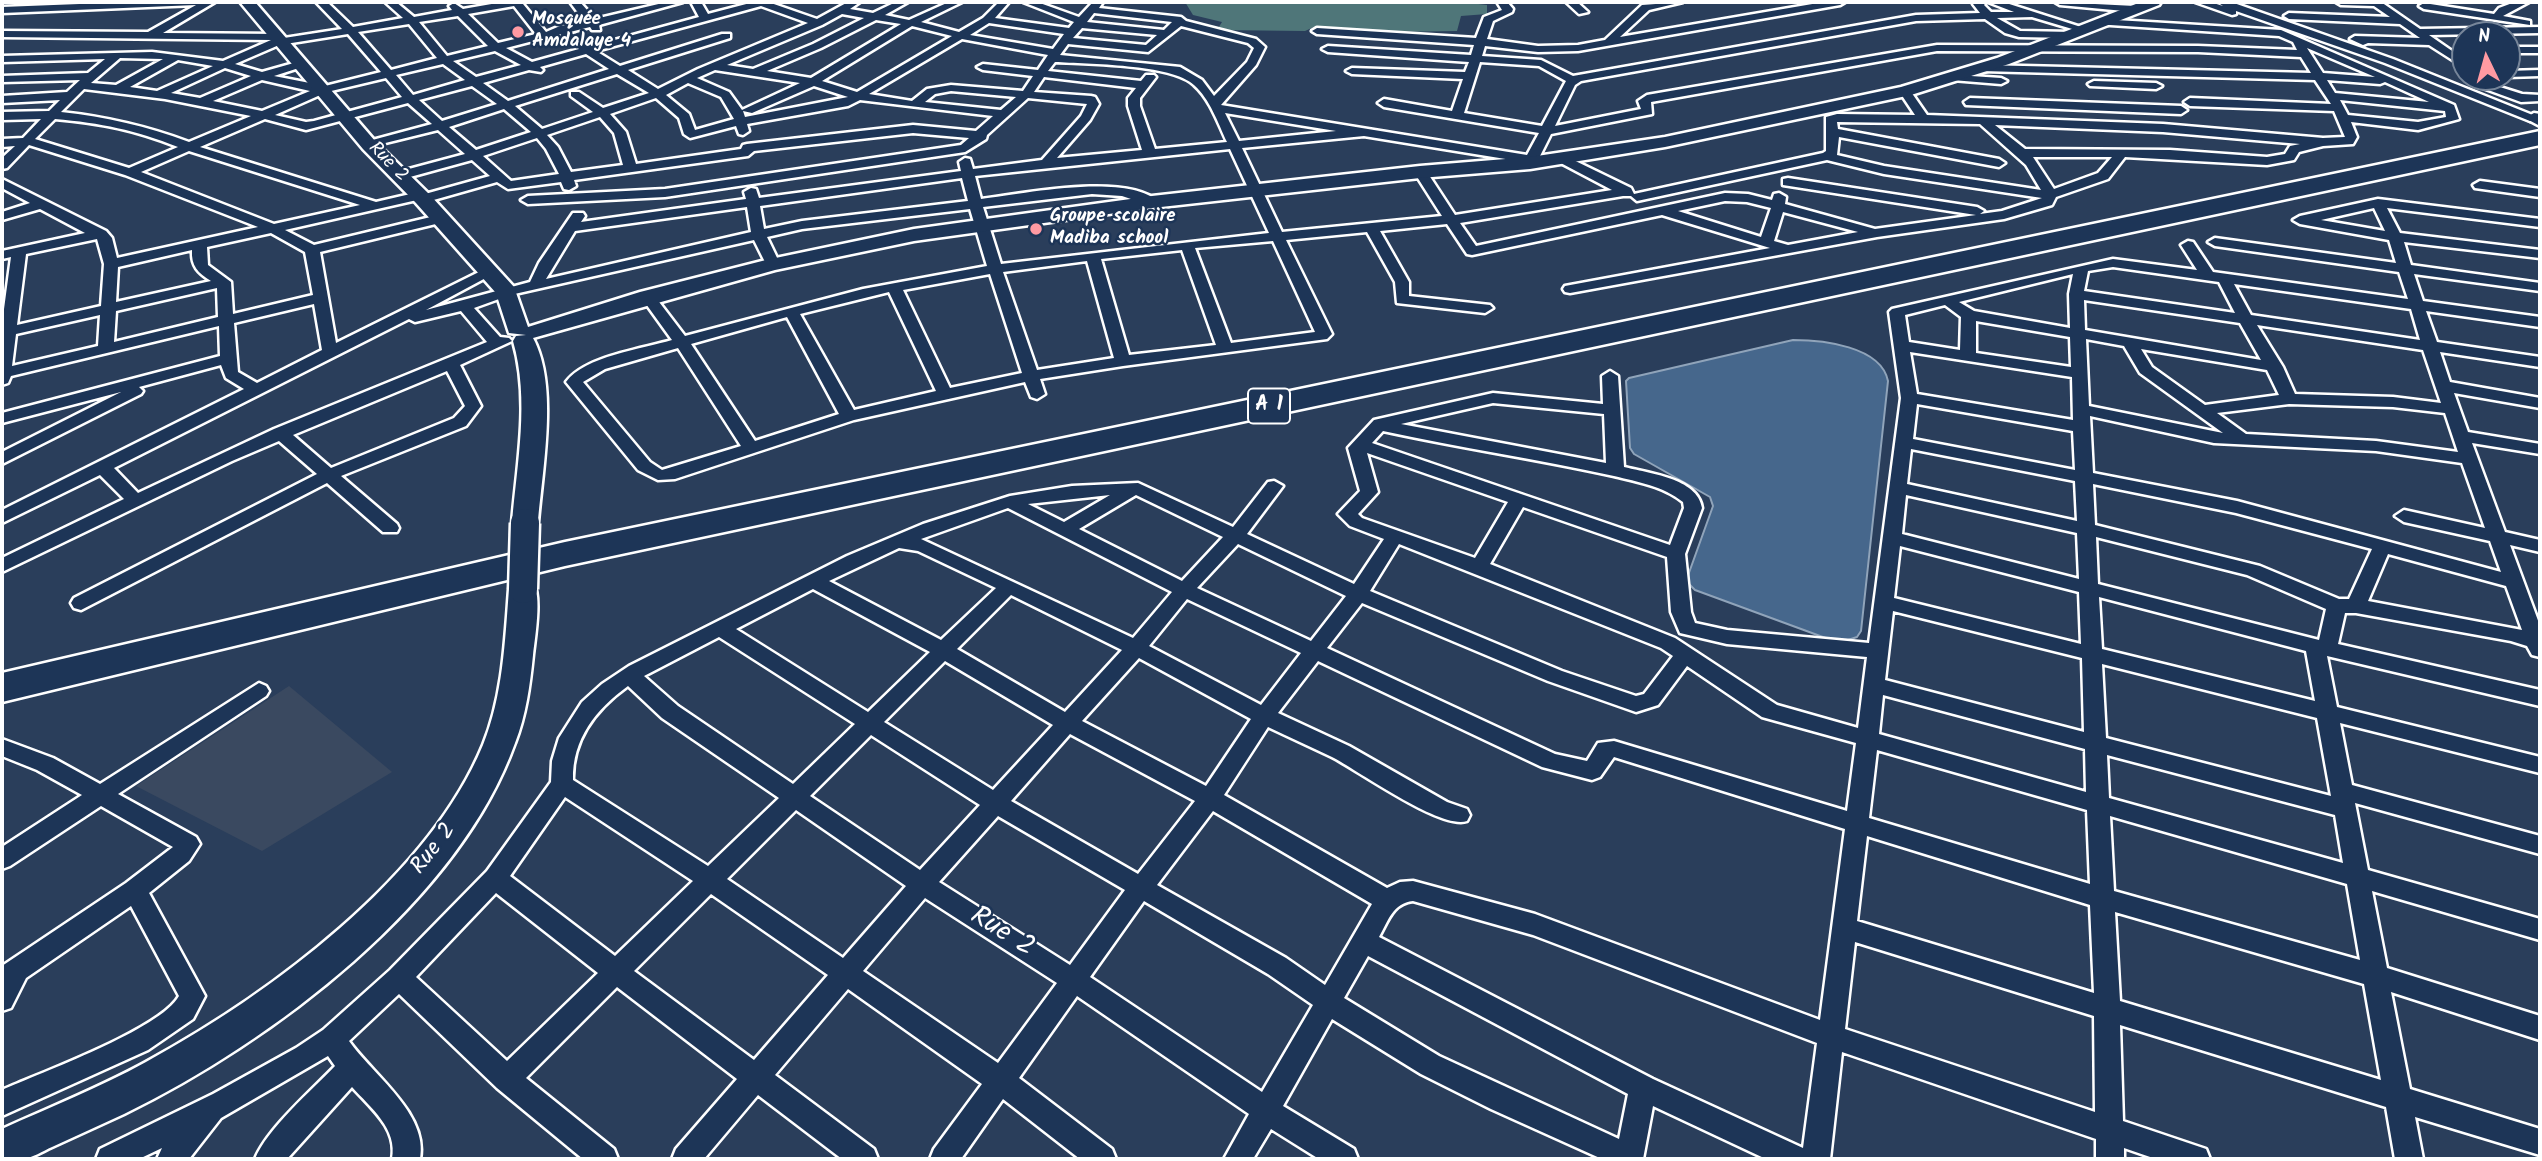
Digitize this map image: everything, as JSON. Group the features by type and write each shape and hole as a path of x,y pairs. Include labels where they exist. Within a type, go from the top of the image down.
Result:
{"highway":[{"name":"A 1","path":"2,671 414,572 620,527 2121,217 2539,126"},
{"name":"A 1","path":"2,688 565,554 2539,126"}],"street":[{"path":"2,10 70,5 203,2"},
{"path":"2,165 28,141 67,96 90,76 151,34 210,2"},
{"name":"Rue 2","path":"2,1149 159,1076 246,1024 317,967 411,881 446,839 473,799 498,748 513,702 518,671 533,396 529,352 515,337 506,292 421,197 369,145 247,2"},
{"path":"321,2 351,31 410,99 508,185 913,129 934,129 982,136"},
{"path":"390,2 412,20 444,58 504,106 522,116 540,134 556,154 568,176 571,198"},
{"path":"449,2 495,46 562,86"},
{"path":"2,34 151,34 279,40 351,31 518,2 542,34"},
{"path":"575,2 589,22 612,44"},
{"path":"130,172 192,148 323,90 589,22 638,6 678,2"},
{"path":"696,2 701,20 726,36 757,49"},
{"path":"79,85 204,100 306,126 477,83 760,2 818,23"},
{"path":"831,2 874,16 912,22 958,37 1054,55 1176,69 1188,75 1198,82 1216,105 1234,144 1278,236 1324,334 1320,338 1124,361 1032,376 849,416 677,473 650,472 574,382 589,371 682,342 894,287 1093,256 1187,245 1278,236 1370,226 1448,219 1551,207 1797,164 1832,153 1832,119 1923,118 2163,128 2323,142 2348,141 2351,137 2338,107 2297,40"},
{"path":"721,90 817,46 903,2"},
{"path":"560,29 588,51 658,94 685,117 690,134 739,117 813,82 912,22 957,2"},
{"path":"739,117 835,106 857,96 987,20 1004,2"},
{"path":"1028,2 1074,29 1143,49 1167,36 1179,22"},
{"path":"1457,115 1489,19 1507,12 1508,9 1502,2"},
{"path":"1571,2 1583,12"},
{"path":"1609,42 1646,8 1673,2"},
{"path":"1317,31 1481,42 1538,49 1578,48 1840,2"},
{"path":"1981,2 1978,4 1988,17 2008,34 2086,28 2281,33"},
{"path":"1993,2 2086,28"},
{"path":"2060,2 2135,9"},
{"path":"1982,68 2040,49 2154,2"},
{"path":"2200,2 2398,83 2450,108 2454,119 2418,126 2338,107"},
{"path":"2221,2 2320,35 2539,126"},
{"path":"2245,2 2508,93 2540,99"},
{"path":"2342,2 2376,3 2451,54"},
{"path":"2497,17 2503,10 2524,2"},
{"path":"125,14 136,3"},
{"path":"2082,3 2086,28"},
{"path":"2423,4 2497,17 2540,28"},
{"path":"2,46 70,5"},
{"path":"638,6 657,32"},
{"path":"399,176 604,114 658,94 708,68 818,23 849,6"},
{"path":"528,200 665,193 907,154 965,148 982,136 1026,94 1074,29 1095,6 1169,13 1181,20 1179,22"},
{"path":"1328,49 1541,63 1573,80 1916,18 2033,14"},
{"path":"2289,16 2403,21"},
{"path":"987,20 1167,36"},
{"path":"1179,22 1252,41 1260,47 1252,63 1216,105"},
{"path":"63,57 105,34 115,24"},
{"path":"2419,32 2540,28"},
{"path":"1856,29 1880,41"},
{"path":"369,145 439,126 726,36"},
{"path":"640,37 668,53 708,68 813,82 857,96 915,105 1005,114"},
{"path":"1199,39 1212,41"},
{"path":"2355,39 2433,42"},
{"path":"161,93 279,40"},
{"path":"1538,49 1544,60 1541,63"},
{"path":"2040,49 2099,107"},
{"path":"2,566 135,500 280,433 450,362 515,337 648,297 773,264 880,241 980,224 1256,190 1561,158 1665,142 1905,91 1948,65 2040,49 2199,49 2304,54"},
{"path":"1384,103 1547,131 1648,111 1644,102 1647,99 1898,50 1948,65 2073,80 2156,86"},
{"path":"2521,50 2540,50"},
{"path":"4,61 63,57 175,57 226,64 259,77 323,90"},
{"path":"118,88 175,57"},
{"path":"788,58 835,70"},
{"path":"204,100 259,77 300,64"},
{"path":"1948,65 2073,80 2272,73 2398,83"},
{"path":"1420,172 1468,249 1478,251 1725,197 1748,198 1778,208 1874,219 2004,215 2047,202 2050,195 2046,181 2022,153 1984,121 1948,65"},
{"path":"983,66 1144,85"},
{"path":"1149,151 1134,106 1135,98 1156,68"},
{"path":"1352,71 1470,76"},
{"path":"2272,73 2307,106"},
{"path":"2521,74 2540,73"},
{"path":"2,79 90,76"},
{"path":"688,79 721,90 732,101 747,150 758,234 773,264"},
{"path":"1531,161 1573,80"},
{"path":"915,105 931,91 943,88 1091,100 1093,103 1086,117 1046,163"},
{"path":"1905,91 1923,118"},
{"path":"575,94 619,128 629,153 630,169"},
{"path":"2,99 67,96"},
{"path":"1970,102 2099,107 2450,108"},
{"path":"1216,105 1531,161"},
{"path":"2,116 50,115 105,120 143,129 192,148 373,205"},
{"path":"571,227 1046,163 1367,132"},
{"path":"1833,132 1999,163"},
{"path":"2,143 28,141 130,172 270,227 312,250 439,219"},
{"path":"2022,153 2197,155 2267,161 2290,157 2294,149 2323,142"},
{"path":"1884,170 1891,158 1892,144"},
{"path":"965,148 980,224 1037,394"},
{"path":"1827,156 1884,170 2050,195 2103,176 2121,154"},
{"path":"1561,158 1665,212 1786,249"},
{"path":"1766,243 1778,208 1779,193 1793,176 1797,164"},
{"path":"111,264 498,178"},
{"path":"1788,182 1874,219"},
{"path":"2,183 101,234 107,243 111,264 106,349"},
{"path":"2480,185 2540,193"},
{"path":"384,324 465,306 506,292 802,225 1092,190 1124,192 1152,202"},
{"path":"535,287 547,263 592,197"},
{"path":"2540,223 2378,203 2300,220 2395,237 2540,254"},
{"path":"2378,203 2395,237 2443,386 2539,645"},
{"path":"2,216 41,204"},
{"path":"1570,289 1786,249 1874,219 2004,215"},
{"path":"1370,226 1402,282 1402,300 1485,308"},
{"path":"2,255 101,234"},
{"path":"2215,242 2540,288"},
{"path":"200,245 197,260 200,267 224,282"},
{"path":"1187,245 1224,348"},
{"path":"2188,245 2208,276"},
{"path":"312,250 330,351"},
{"path":"19,252 2,375 320,298"},
{"path":"1093,256 1124,361"},
{"path":"1816,1159 1909,398 1897,312 2113,263 2540,322"},
{"path":"2082,268 2076,294 2107,1008 2110,1159"},
{"path":"2,517 488,273"},
{"path":"2224,278 2289,399"},
{"path":"6,332 224,282"},
{"path":"224,282 227,359 232,375 256,388"},
{"path":"894,287 945,394"},
{"path":"2076,294 2540,362"},
{"path":"648,297 682,342 750,447"},
{"path":"1947,300 1969,315 2274,367"},
{"path":"465,306 515,337"},
{"path":"792,313 849,416"},
{"path":"1968,356 1969,315"},
{"path":"2129,342 2146,370 2241,438"},
{"path":"1902,346 2080,373"},
{"path":"2,418 227,359"},
{"path":"81,603 329,475 467,417 473,406 450,362"},
{"path":"2,459 166,375"},
{"path":"1610,376 1615,471"},
{"path":"2443,386 2540,403"},
{"path":"1612,410 1493,398 1380,424 1357,448 1369,492 1347,514 1356,522 1479,567 1677,648 1770,711 2540,929"},
{"path":"1909,398 2082,418 2214,438 2376,446 2469,459"},
{"path":"2205,410 2289,399 2393,402 2452,409"},
{"path":"110,1159 295,1065 332,1039 399,978 495,877 562,784 561,770 580,718 598,699 630,676 720,628 814,581 965,515 1010,502 1110,487 1142,490 1358,593 1555,676 1636,704 1651,700 1687,628 1681,612 1675,554 1693,508 1692,500 1671,486 1565,458 1436,438 1380,424"},
{"path":"280,433 390,528"},
{"path":"2462,436 2540,449"},
{"path":"1904,442 2237,507 2516,582"},
{"path":"1359,444 1675,554"},
{"path":"102,466 135,500"},
{"path":"686,1159 922,884 1236,535 1274,486"},
{"path":"1898,488 2086,529 2253,570 2346,606 2511,634 2539,645"},
{"path":"1066,529 1133,489"},
{"path":"1479,567 1519,499"},
{"path":"1010,502 1184,590 1550,761 1592,771 1606,749 1614,749 2102,898 2376,976 2540,1028"},
{"path":"2404,516 2540,546"},
{"path":"944,1159 1142,886 1210,798 1264,716 1316,651 1395,536"},
{"path":"1892,538 2321,647 2540,698"},
{"path":"899,542 922,545 1009,586 1136,648 1264,716 1341,752 1439,808 1460,815"},
{"path":"2382,547 2321,647 2327,713 2409,1159"},
{"path":"814,581 943,650 1067,723 1210,798 1387,900"},
{"path":"507,1079 1009,586"},
{"path":"1884,602 2540,765"},
{"path":"720,628 995,803 1278,966 1368,1029 1430,1065 1629,1158 1643,1088"},
{"path":"1687,628 1727,637 1878,651"},
{"name":"Rue 2","path":"630,676 670,712 922,884 1075,981 1267,1111 1344,1159"},
{"path":"1874,685 2095,745 2540,845"},
{"path":"2,859 259,691"},
{"path":"2,747 45,765 188,844 183,853 135,890 9,975 2,1000"},
{"path":"562,784 710,880 1001,1081 1102,1159"},
{"path":"495,877 615,973 864,1159"},
{"path":"2,1104 139,1041 184,1011 192,996 135,890"},
{"path":"1238,1159 1387,900 1400,892 1413,891 1535,925 1831,1036 2196,1159"},
{"path":"1844,928 2540,1142"},
{"path":"1363,941 1643,1088 1796,1159"},
{"path":"399,978 507,1079 604,1159"},
{"path":"332,1039 352,1068 392,1110 409,1144 406,1159"},
{"path":"270,1159 303,1118 352,1068"},
{"path":"171,1159 217,1106"}],"shaded area":[{"path":"1793,340 1819,341 1849,347 1863,353 1883,369 1888,381 1861,631 1857,637 1845,641 1831,640 1695,590 1686,581 1713,506 1710,497 1634,454 1630,448 1626,381 1629,378"},
{"path":"289,686 392,772 262,851 136,786"}],"green space":[{"path":"1185,2 1461,2 1487,5 1487,14 1461,16 1457,31 1392,32 1314,27 1305,31 1217,30 1222,22 1193,15"}],"place":[{"name":"Mosquée Amdalaye 4","path":"518,32"},
{"name":"Groupe scolaire Madiba school","path":"1036,229"}]}
